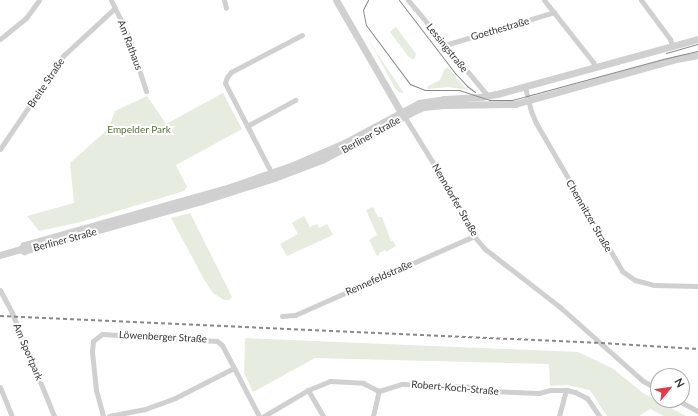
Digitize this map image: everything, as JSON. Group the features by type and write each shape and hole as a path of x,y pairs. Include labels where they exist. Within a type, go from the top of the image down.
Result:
{"street":[{"path":"0,39 26,18 39,0"},
{"name":"Am Rathaus","path":"111,0 128,35 146,91"},
{"path":"224,0 226,8"},
{"name":"Nenndorfer Straße","path":"336,0 435,166 474,236 485,249 561,308 643,381 650,385"},
{"name":"Lessingstraße","path":"408,0 488,96"},
{"path":"544,0 593,62 595,68"},
{"path":"642,0 670,40 675,44"},
{"name":"Breite Straße","path":"0,148 64,55 106,14 115,8"},
{"name":"Goethestraße","path":"445,45 554,12"},
{"path":"272,176 227,90 225,82 227,76 232,72 252,60 270,53 302,35"},
{"name":"Berliner Straße","path":"0,255 20,249 24,251 149,216 322,160 403,114 418,103 488,96 595,68 698,38"},
{"name":"Berliner Straße","path":"403,114 431,106 503,105 528,101 676,59 697,55"},
{"name":"Chemnitzer Straße","path":"525,87 528,101 536,123 622,271 635,280 654,285 698,286"},
{"path":"247,126 295,100"},
{"name":"Rennefeldstraße","path":"282,316 294,315 474,236"},
{"name":"Am Sportpark","path":"0,290 12,313 54,416"},
{"name":"Löwenberger Straße","path":"103,416 96,390 92,351 93,341 102,334 210,339 217,341 222,345 259,416"},
{"path":"109,416 145,409 175,398 234,368"},
{"path":"264,416 308,390 330,381 363,383 379,392 373,416"},
{"name":"Robert-Koch-Straße","path":"379,392 402,384 474,387 490,392 539,392 566,390 575,392 586,398 599,416"},
{"path":"0,387 12,416"},
{"path":"308,390 323,416"},
{"path":"559,416 566,390"}],"green space":[{"path":"396,27 416,54 415,58 412,59 408,56 390,32"},
{"path":"365,33 404,93 399,92 395,88"},
{"path":"448,67 468,90 448,87 428,89 427,87 440,80 444,70"},
{"name":"Empelder Park","path":"223,93 242,129 176,165 187,187 184,191 81,222 39,231 27,216 74,203 70,163 108,129 115,111 147,96 166,124"},
{"path":"373,207 378,217 382,217 391,241 393,241 396,246 386,252 385,250 379,253 377,256 369,240 377,235 366,210"},
{"path":"190,213 232,297 229,300 224,300 213,293 171,218"},
{"path":"304,216 310,227 317,224 319,228 327,224 333,235 287,256 280,244 298,234 292,223"},
{"path":"245,338 578,352 612,368 643,393 650,397 650,408 671,408 686,416 664,416 650,409 639,416 607,416 590,390 567,385 550,386 549,364 315,358 253,392 244,373"}],"tram line":[{"path":"368,0 363,10 366,25 410,84 425,90 459,90 489,100 512,100 698,51"},
{"path":"399,0 455,73 475,92"},
{"path":"666,53 698,44"}],"railway":[{"path":"0,316 601,343 698,349"}]}
